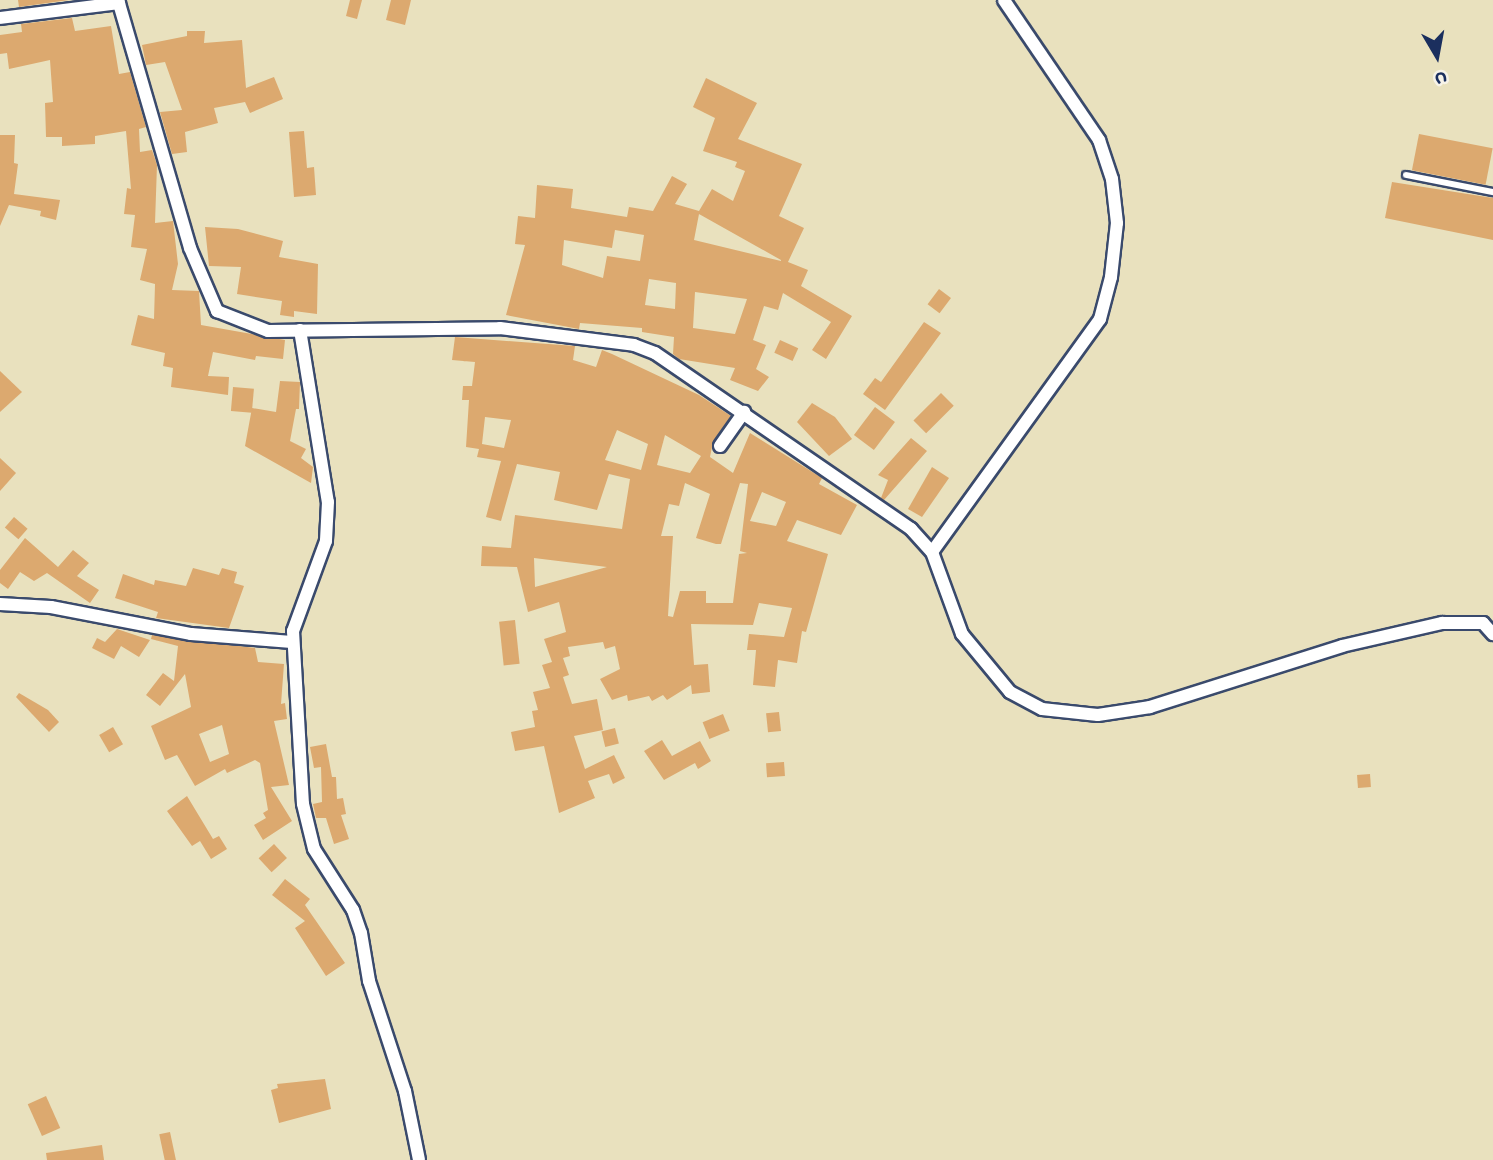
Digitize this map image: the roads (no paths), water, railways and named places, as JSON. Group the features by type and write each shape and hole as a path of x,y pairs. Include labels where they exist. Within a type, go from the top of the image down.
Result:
{"street":[{"path":"932,552 1100,319 1111,277 1117,223 1112,180 1099,140 1004,0"},
{"path":"0,18 119,2 190,248 217,311 268,331 329,327 500,328 634,345 664,359 867,495 911,529 932,552 962,634 1010,692 1042,709 1070,715 1150,707 1398,630 1488,619 1493,634"},
{"path":"300,330 328,502 326,541 292,642 307,830 357,922 377,1008 405,1091 419,1160"},
{"path":"720,446 744,412"},
{"path":"0,604 41,606 191,635 292,642"}],"lane":[{"path":"1406,175 1493,192"}]}
